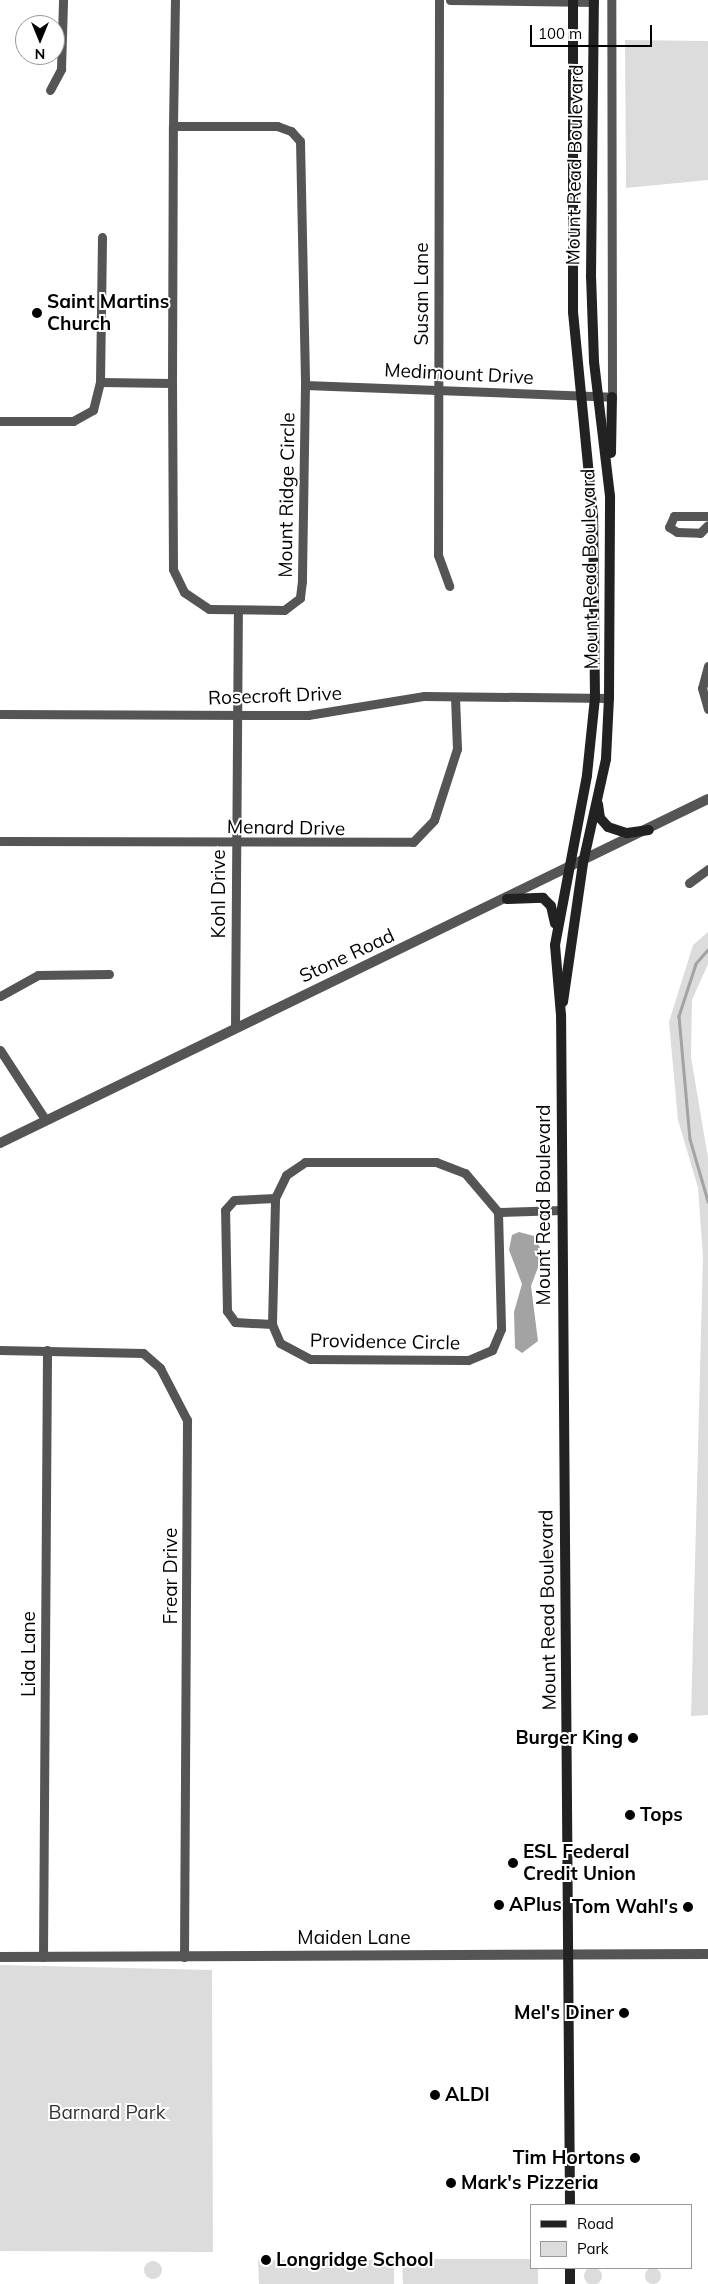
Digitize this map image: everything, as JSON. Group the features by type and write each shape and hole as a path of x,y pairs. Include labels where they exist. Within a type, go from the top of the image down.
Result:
{"main road":[{"name":"Mount Read Boulevard","path":"570,2204 561,1014 556,934 565,871 586,775 595,698 593,516 572,312 573,1"},
{"name":"Mount Read Boulevard","path":"561,1014 584,863 606,759 609,698 610,496 599,396 591,277 594,1"},
{"path":"610,496 612,397"},
{"path":"598,796 600,818 608,827 627,833 649,830"},
{"path":"506,899 543,898 551,906 556,934"},
{"path":"570,2269 570,2284"}],"street":[{"path":"50,90 61,69 63,0"},
{"name":"Mount Ridge Circle","path":"173,126 276,126 291,131 300,141 305,385 302,591 296,603 284,610 238,611 199,605 184,592 173,569 172,383 173,126 175,0"},
{"name":"Susan Lane","path":"438,0 438,555 448,586"},
{"path":"450,0 594,1"},
{"name":"Mount Read Boulevard","path":"610,0 612,397"},
{"path":"0,421 85,418 98,399 100,382 102,237"},
{"path":"100,382 172,383"},
{"name":"Medimount Drive","path":"305,385 612,397"},
{"path":"708,516 674,516 669,527 676,532 700,533 708,526"},
{"name":"Kohl Drive","path":"235,1028 238,611"},
{"path":"708,666 702,688 708,709"},
{"name":"Menard Drive","path":"0,841 404,845 422,837 434,820 456,749 455,697"},
{"name":"Rosecroft Drive","path":"0,714 333,714 409,698 609,698"},
{"name":"Stone Road","path":"0,1143 45,1119 584,863 708,799"},
{"path":"689,884 708,869"},
{"path":"0,996 38,975 108,974"},
{"path":"0,1050 45,1119"},
{"path":"275,1198 234,1200 225,1210 227,1311 234,1322 272,1324 275,1198 286,1175 305,1162 436,1162 465,1173 498,1212 562,1210"},
{"name":"Providence Circle","path":"272,1324 280,1343 305,1358 456,1360 482,1357 499,1341 501,1329 498,1212"},
{"name":"Frear Drive","path":"0,1350 143,1354 160,1368 187,1420 184,1957"},
{"name":"Lida Lane","path":"43,1957 47,1350"},
{"name":"Maiden Lane","path":"0,1957 708,1954"}],"green space":[{"path":"625,40 708,41 708,180 626,188"},
{"path":"708,932 708,964 692,1000 691,1057 708,1158 708,1715 691,1716 703,1257 698,1188 678,1120 669,1022 693,945"},
{"name":"Barnard Park","path":"0,1965 212,1970 213,2252 0,2251"},
{"path":"402,2259 530,2259 530,2269 538,2269 538,2284 403,2284"},
{"path":"258,2260 394,2260 394,2284 259,2284"},
{"path":"149,2261 157,2261 162,2266 160,2277 149,2279 144,2274 144,2266"},
{"path":"586,2269 600,2269 602,2280 597,2285 589,2285 584,2280"},
{"path":"650,2269 656,2269 660,2273 660,2279 653,2284 645,2276"}],"shaded area":[{"path":"519,1232 534,1236 543,1254 531,1286 538,1341 522,1353 515,1348 514,1312 522,1284 509,1250 512,1235"}],"waterway":[{"path":"708,950 696,964 679,1016 690,1139 708,1201"}],"place":[{"name":"Saint Martins Church","path":"37,313"},
{"name":"Burger King","path":"633,1738"},
{"name":"Tops","path":"630,1815"},
{"name":"ESL Federal Credit Union","path":"513,1863"},
{"name":"APlus","path":"499,1905"},
{"name":"Tom Wahl's","path":"688,1907"},
{"name":"Mel's Diner","path":"624,2013"},
{"name":"ALDI","path":"435,2095"},
{"name":"Tim Hortons","path":"635,2158"},
{"name":"Mark's Pizzeria","path":"451,2183"},
{"name":"Longridge School","path":"266,2260"}]}
